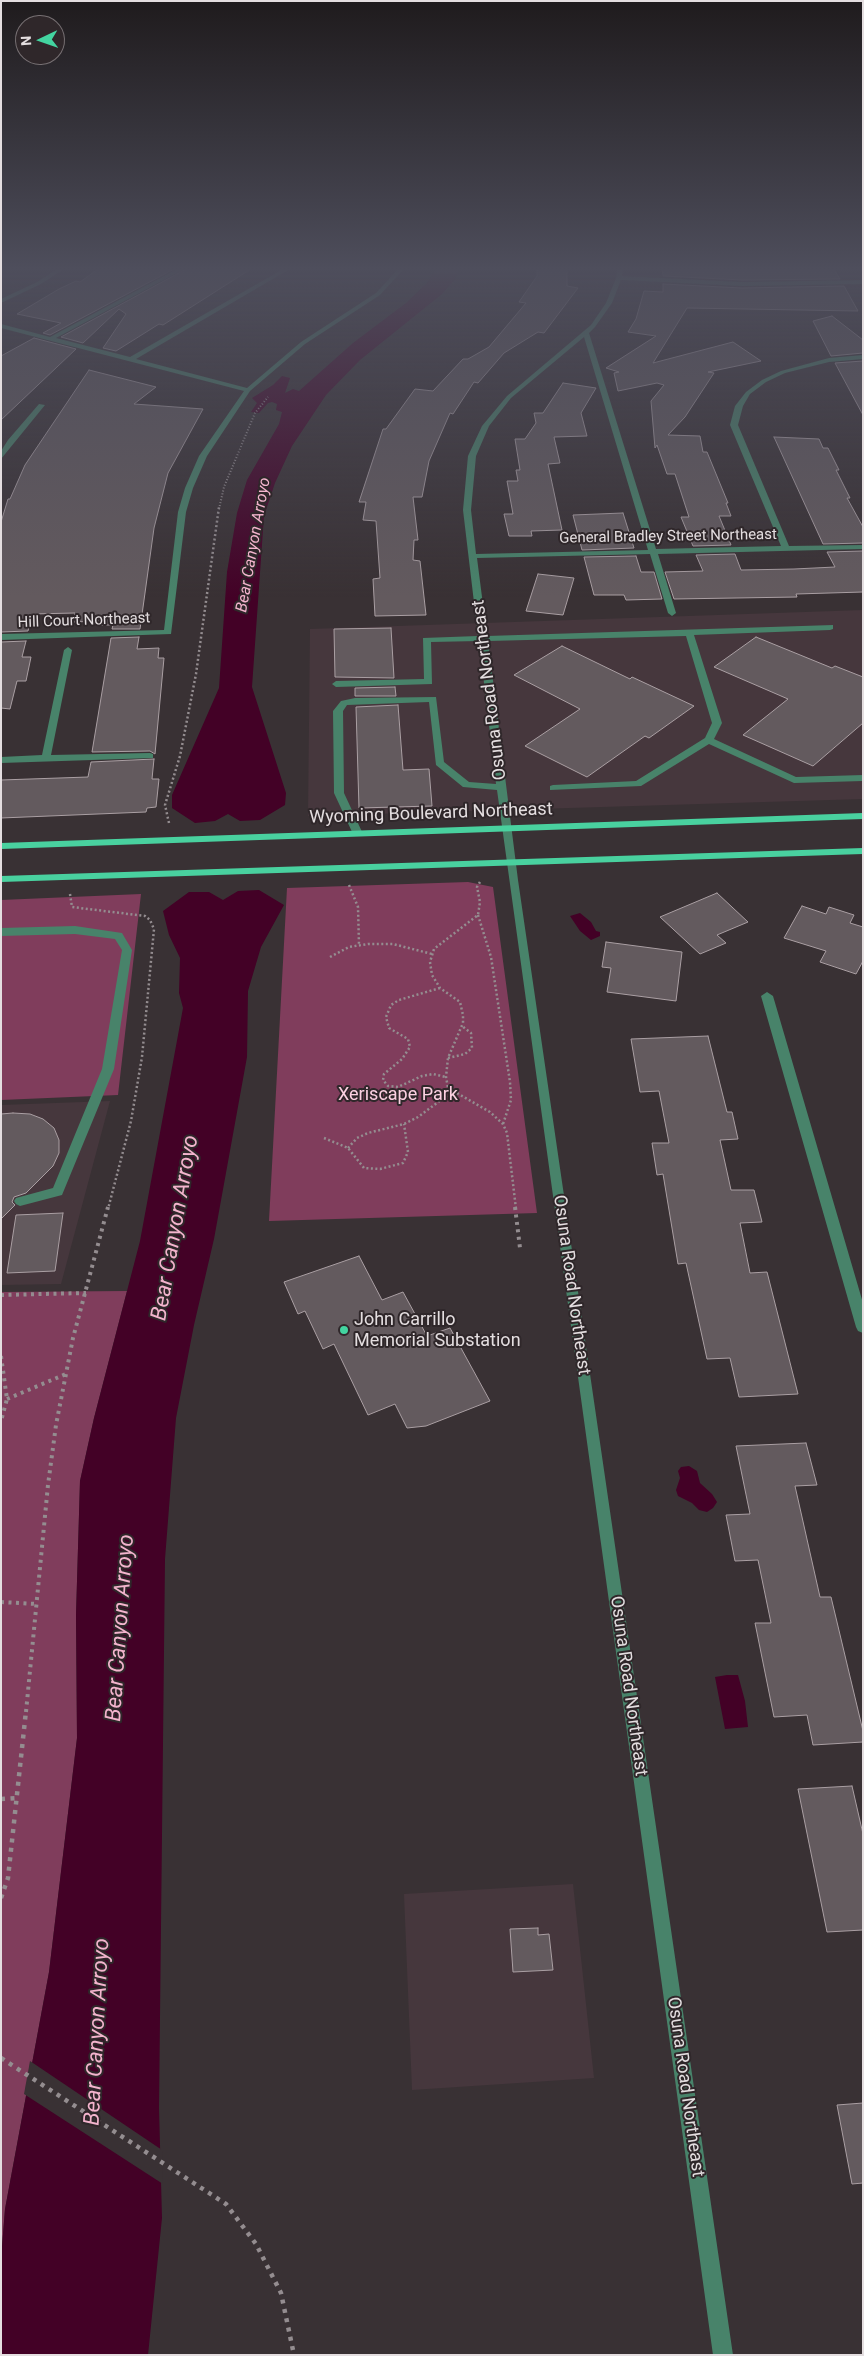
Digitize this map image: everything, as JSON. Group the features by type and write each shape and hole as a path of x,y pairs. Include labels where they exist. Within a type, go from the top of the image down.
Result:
{"main road":[{"name":"Wyoming Boulevard Northeast","path":"1,846 863,816"},
{"path":"1,879 863,851"}],"street":[{"path":"205,379 248,390 261,379"},
{"name":"Osuna Road Northeast","path":"529,379 509,397 486,426 472,456 468,482 467,510 506,829 723,2355"},
{"path":"599,379 651,551 672,613"},
{"path":"768,379 748,393 739,406 734,425 786,548"},
{"name":"Hill Court Northeast","path":"1,637 168,632 182,512 189,488 203,456 248,390"},
{"path":"1,457 12,440 41,405"},
{"name":"General Bradley Street Northeast","path":"474,556 863,547"},
{"path":"336,684 429,682 426,640 830,627"},
{"path":"553,788 638,784 709,740 717,723 689,633"},
{"path":"46,758 68,650"},
{"path":"358,834 339,793 338,711 344,704 355,701 433,699 439,763 466,784 501,788"},
{"path":"709,740 794,780 863,778"},
{"path":"1,760 150,756"},
{"path":"1,932 75,930 118,936 127,950 108,1069 58,1192 20,1201"},
{"path":"767,996 863,1327"}],"path":[{"path":"170,826 166,805 180,756 196,674 206,612 217,516 224,487 255,413"},
{"path":"1,1898 8,1878 18,1798 48,1485 66,1374 131,1121 142,1057 154,929 150,920 145,916 72,907 71,877"},
{"path":"480,882 476,887 480,902 478,915 491,957 509,1073 511,1100 503,1124"},
{"path":"348,883 358,907 359,945"},
{"path":"478,915 434,949 430,962 432,975 440,988 460,1002 463,1015 462,1026 448,1058 446,1077 448,1088 490,1112 503,1124 507,1133 520,1248"},
{"path":"330,956 349,947 359,945 393,944 432,954"},
{"path":"440,988 399,1000 391,1005 386,1017 389,1028 408,1039 410,1047 402,1059 384,1074 384,1080 388,1086 398,1087 406,1085 422,1076 446,1077"},
{"path":"448,1058 465,1054 472,1048 471,1034 462,1026"},
{"path":"348,1148 357,1138 368,1133 404,1124 418,1117 453,1091"},
{"path":"324,1138 348,1148 364,1168 380,1169 403,1164 408,1152 404,1124"},
{"path":"1,1296 86,1293"},
{"path":"1,1356 7,1399 1,1422"},
{"path":"7,1399 66,1374"},
{"path":"1,1602 37,1604"},
{"path":"1,1799 18,1798"},
{"path":"1,2058 226,2204 256,2244 281,2293 294,2355"}],"shaded area":[{"path":"863,610 863,799 308,816 310,629"},
{"path":"110,1101 61,1284 1,1285 1,1105"},
{"path":"573,1884 594,2078 412,2090 404,1894"}],"green space":[{"name":"Xeriscape Park","path":"468,882 493,887 537,1213 269,1221 287,888"},
{"path":"141,894 118,1095 1,1100 1,900"},
{"path":"127,1291 94,1418 80,1481 76,1615 77,1738 49,1972 5,2209 1,2259 1,1292"}],"water":[{"name":"Bear Canyon Arroyo","path":"279,379 290,379 285,393 293,389 299,391 313,379 342,379 326,395 292,446 275,483 264,516 252,687 286,793 285,805 260,820 240,821 228,814 215,821 195,823 172,808 172,795 219,688 227,572 237,513 247,480 279,424 282,412 276,410 277,404 272,402 268,403 259,413 251,412 257,403 252,398"},
{"name":"Bear Canyon Arroyo","path":"259,890 284,905 261,947 248,991 247,1057 214,1239 194,1325 176,1418 165,1559 159,2108 162,2218 148,2355 1,2355 1,2259 5,2209 49,1972 77,1738 76,1615 80,1481 94,1418 140,1241 183,1008 179,993 180,958 169,935 163,911 189,892 209,892 223,900 238,891"},
{"path":"580,913 591,922 596,931 600,932 600,936 591,940 580,931 570,916"},
{"path":"689,1466 697,1471 700,1483 712,1494 717,1502 707,1512 699,1510 692,1503 678,1496 676,1490 680,1478 678,1471 681,1467"},
{"path":"738,1675 745,1701 748,1727 725,1729 715,1677"}],"pier":[{"path":"30,2061 162,2150 163,2184 24,2094"}],"building":[{"path":"1,379 44,379 1,420"},
{"path":"83,379 124,379 156,387 134,404 203,409 168,473 154,528 140,629 112,629 113,625 101,625 101,621 73,622 75,613 32,614 28,631 1,632 1,522 8,499 10,499 25,465"},
{"path":"444,379 482,379 478,383 474,382 453,414 450,413 429,461 422,497 413,497 418,540 414,540 413,560 420,561 426,615 375,616 373,579 380,578 376,521 363,520 366,502 359,502 383,429 386,429 415,389 433,391"},
{"path":"615,379 710,379 685,417 668,435 700,436 703,452 707,452 728,503 726,503 731,516 719,516 731,545 693,546 681,517 689,517 675,474 667,474 657,445 655,448 651,401 664,385 657,383 618,391"},
{"path":"844,379 863,379 863,415"},
{"path":"563,383 596,388 581,413 587,436 554,437 560,463 548,464 562,530 531,531 532,536 509,536 504,514 513,514 507,481 518,481 516,470 520,470 515,439 525,439 536,423 534,413 543,413"},
{"path":"774,437 819,439 823,448 828,448 839,470 836,470 850,498 847,498 863,527 863,543 823,544"},
{"path":"623,513 634,548 582,550 573,515"},
{"path":"863,551 863,592 796,594 797,597 674,599 665,572 703,571 696,555 735,554 741,570 794,569 835,567 827,552"},
{"path":"636,556 641,572 654,572 662,599 626,600 624,595 594,595 584,557"},
{"path":"538,574 574,578 563,615 526,611"},
{"path":"391,628 394,678 335,677 334,629"},
{"path":"139,637 137,649 159,648 158,658 164,658 155,754 150,751 92,752 111,638"},
{"path":"756,637 832,668 835,666 863,677 863,723 813,766 743,735 788,699 714,667"},
{"path":"26,641 22,657 31,657 26,681 17,681 10,709 1,708 1,642"},
{"path":"562,646 630,679 632,677 694,706 649,738 645,736 587,777 525,746 580,709 514,675"},
{"path":"395,687 396,696 355,696 355,688"},
{"path":"398,705 403,770 429,769 432,806 359,808 356,707"},
{"path":"154,759 152,779 159,779 156,807 147,808 146,812 1,818 1,780 88,777 91,762"},
{"path":"717,893 748,922 717,935 726,943 700,954 660,917"},
{"path":"802,906 826,914 829,907 854,915 850,923 863,927 863,961 856,974 820,962 826,951 784,938"},
{"path":"606,942 682,952 676,1001 607,992 611,968 602,967"},
{"path":"708,1036 727,1112 732,1112 738,1139 720,1140 731,1190 754,1190 762,1222 740,1223 750,1273 767,1272 798,1394 739,1397 730,1358 707,1359 686,1263 678,1264 663,1174 657,1175 652,1143 669,1143 659,1091 640,1092 631,1039"},
{"path":"1,1114 30,1114 43,1119 54,1128 59,1140 59,1153 53,1166 26,1193 14,1197 12,1202 15,1205 1,1219"},
{"path":"63,1213 55,1271 7,1273 16,1215"},
{"path":"359,1256 382,1300 403,1292 427,1336 450,1328 490,1401 426,1426 407,1428 395,1404 368,1415 334,1344 323,1349 305,1311 298,1314 284,1282"},
{"path":"806,1443 817,1485 795,1486 820,1597 831,1597 863,1731 863,1742 813,1745 807,1715 774,1717 755,1623 771,1623 758,1560 735,1561 726,1515 750,1514 736,1446"},
{"path":"852,1786 863,1834 863,1930 827,1932 798,1789"},
{"path":"538,1928 538,1935 549,1934 553,1970 513,1972 510,1929"},
{"path":"863,2103 863,2183 852,2184 837,2105"}],"place":[{"name":"John Carrillo Memorial Substation","path":"344,1330"}]}
